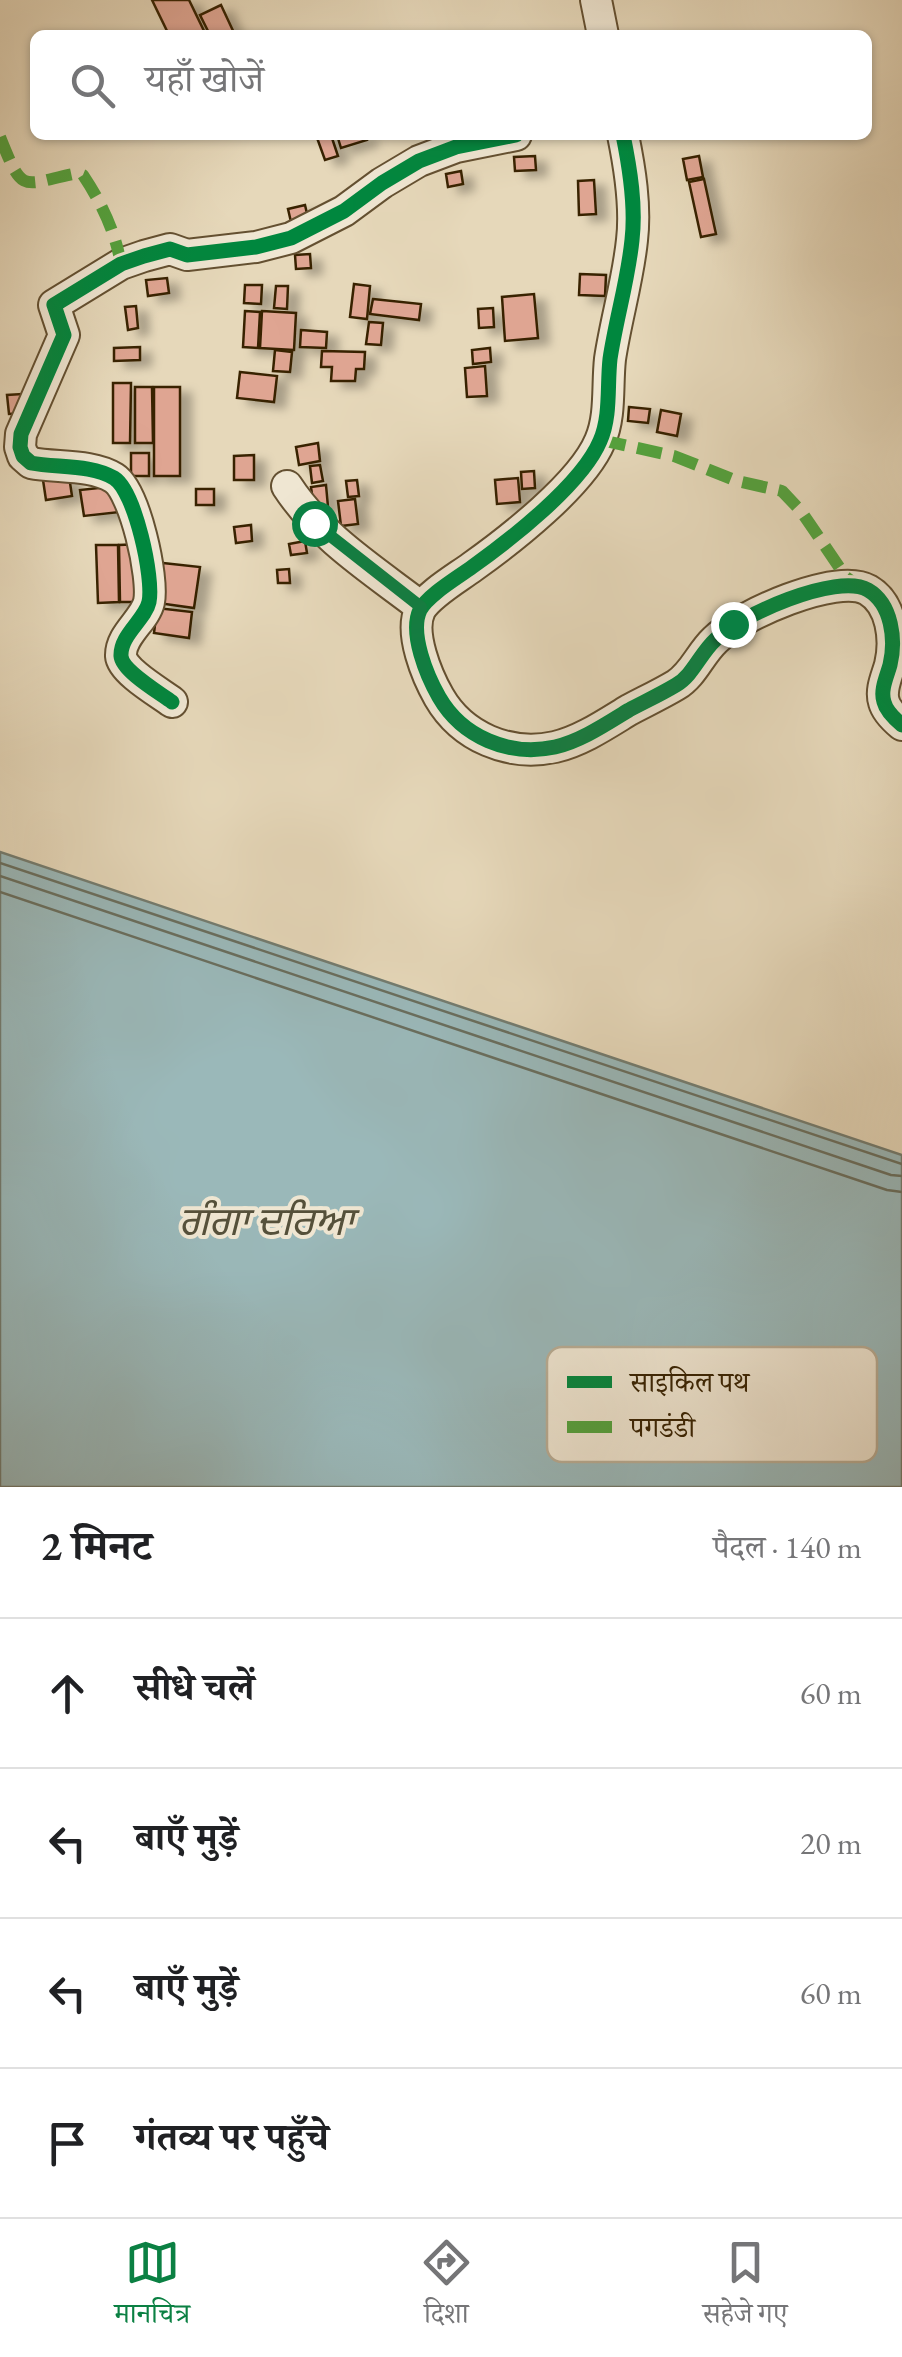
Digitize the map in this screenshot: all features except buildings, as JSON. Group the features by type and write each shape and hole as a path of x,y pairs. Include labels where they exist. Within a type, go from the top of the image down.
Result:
{"street":[{"path":"596,0 602,30"},
{"path":"172,702 131,672 121,656 134,624 148,606 150,584 128,495 112,476 30,463 20,447 64,335 54,304 121,264 144,256 170,249 187,255 291,238 344,211 420,161 456,147 491,140"},
{"path":"624,140 630,170 633,237 612,348 608,413 601,440 588,464 565,490 421,607 417,618 420,656 436,694 466,730 486,740 531,750 555,747 578,740 676,686 715,639 733,624 805,594 836,586 858,586 869,590 889,619 893,646 884,683 884,702 902,726"},
{"path":"287,486 314,523 421,607"}],"water":[{"name":"ਗੰਗਾ ਦਰਿਆ","path":"0,852 902,1155 902,1487 0,1487"}],"marked path":[{"path":"0,137 14,169 27,182 83,175 106,217 121,264"},
{"path":"601,440 674,456 737,481 782,491 801,511 846,577 858,586"}],"cycle path":[{"path":"172,702 134,675 121,656 124,641 147,609 150,590 136,517 122,486 95,470 31,463 20,447 21,434 64,335 54,305 121,264 144,256 170,249 187,255 256,247 291,238 344,211 419,161 456,147 491,140"},
{"path":"624,140 632,188 633,227 600,441 578,475 544,510 424,604 417,619 418,642 434,688 460,723 488,741 521,749 555,747 584,736 676,685 715,640 744,620 788,599 853,586 876,596 887,613 892,645 883,697 902,725"}],"route":[{"path":"314,523 421,607 417,618 420,656 436,694 450,714 466,730 514,748 531,750 578,740 676,686 715,639 733,624"}]}
